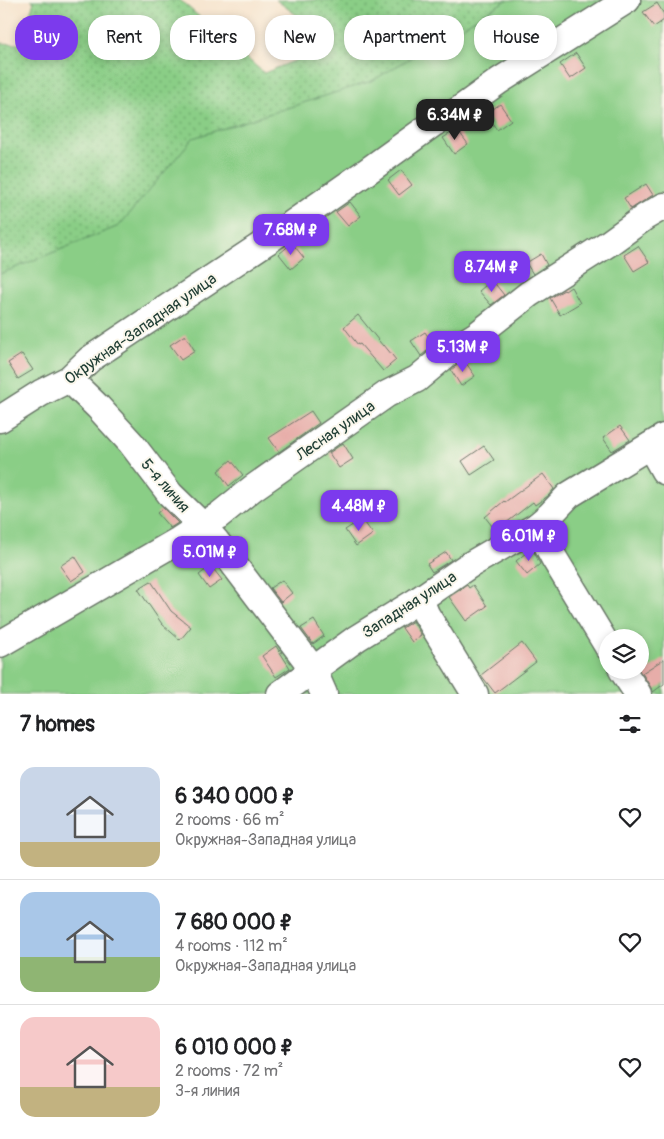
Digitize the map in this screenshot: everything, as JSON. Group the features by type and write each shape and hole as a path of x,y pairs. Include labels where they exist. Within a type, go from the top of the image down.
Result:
{"street":[{"name":"Окружная-Западная улица","path":"0,419 41,392 69,379 90,360 274,236 434,123 456,112 499,81 627,0"},
{"name":"Лесная улица","path":"0,644 218,516 254,488 387,394 417,379 448,353 478,334 529,294 664,206"},
{"name":"5-я линия","path":"69,379 131,443 170,494 216,541 313,669 324,694"},
{"path":"657,441 664,471"},
{"name":"Западная улица","path":"280,694 357,638 468,566 537,526 570,496 657,441"},
{"path":"537,526 599,632"},
{"path":"420,598 426,614 474,694"},
{"path":"628,679 638,694"}],"green space":[{"path":"31,0 180,0 197,15 170,15 170,60 249,60 264,73 296,60 334,60 334,45 336,44 334,43 334,15 296,15 276,0 507,0 482,15 474,15 474,20 464,26 464,15 344,15 344,60 407,60 372,81 193,138 119,226 0,274 0,43 15,44 15,60 78,60 78,15 29,15 34,2"},
{"path":"507,0 664,0 664,694 0,694 0,274 119,226 193,138 372,81 407,60 464,60 464,26 474,20 474,60 557,60 557,15 482,15"}],"building":[{"path":"657,3 664,14 664,20 654,27 643,12"},
{"path":"576,53 586,68 570,79 560,64"},
{"path":"500,104 511,120 497,130 486,114"},
{"path":"457,129 468,144 454,154 443,138"},
{"path":"401,170 412,185 399,195 388,180"},
{"path":"646,184 653,195 631,209 624,198"},
{"path":"350,202 361,216 348,226 336,212"},
{"path":"292,243 304,258 291,269 279,254"},
{"path":"638,246 649,262 634,271 624,255"},
{"path":"541,254 547,265 533,274 526,263"},
{"path":"492,280 504,295 491,305 479,291"},
{"path":"571,287 580,303 560,315 550,298"},
{"path":"358,315 396,360 383,371 344,327"},
{"path":"425,332 434,345 421,356 411,341"},
{"path":"185,335 195,351 181,360 170,345"},
{"path":"22,354 33,370 18,379 8,363"},
{"path":"464,360 475,376 461,386 451,370"},
{"path":"311,411 319,423 279,452 269,438"},
{"path":"620,426 630,440 612,451 603,438"},
{"path":"343,443 353,459 339,468 329,453"},
{"path":"484,446 494,460 471,475 462,461"},
{"path":"231,460 243,475 229,486 218,471"},
{"path":"543,474 554,489 548,496 535,505 533,502 496,531 485,517 504,501"},
{"path":"163,508 178,523 170,528 157,513"},
{"path":"362,519 373,534 356,546 345,530"},
{"path":"532,548 540,564 527,575 516,561"},
{"path":"446,552 451,560 432,572 427,564"},
{"path":"75,556 85,572 71,581 60,566"},
{"path":"211,566 222,580 209,589 199,575"},
{"path":"282,580 292,593 281,602 270,588"},
{"path":"151,581 171,611 191,627 180,640 162,624 138,589"},
{"path":"467,585 469,588 473,585 487,606 466,621 449,597"},
{"path":"314,620 324,636 313,644 301,628"},
{"path":"413,621 421,635 412,642 402,628"},
{"path":"522,643 536,662 495,693 481,675"},
{"path":"276,646 290,668 276,677 262,656"},
{"path":"664,659 664,684 653,692 646,679 649,679 649,669"}]}
